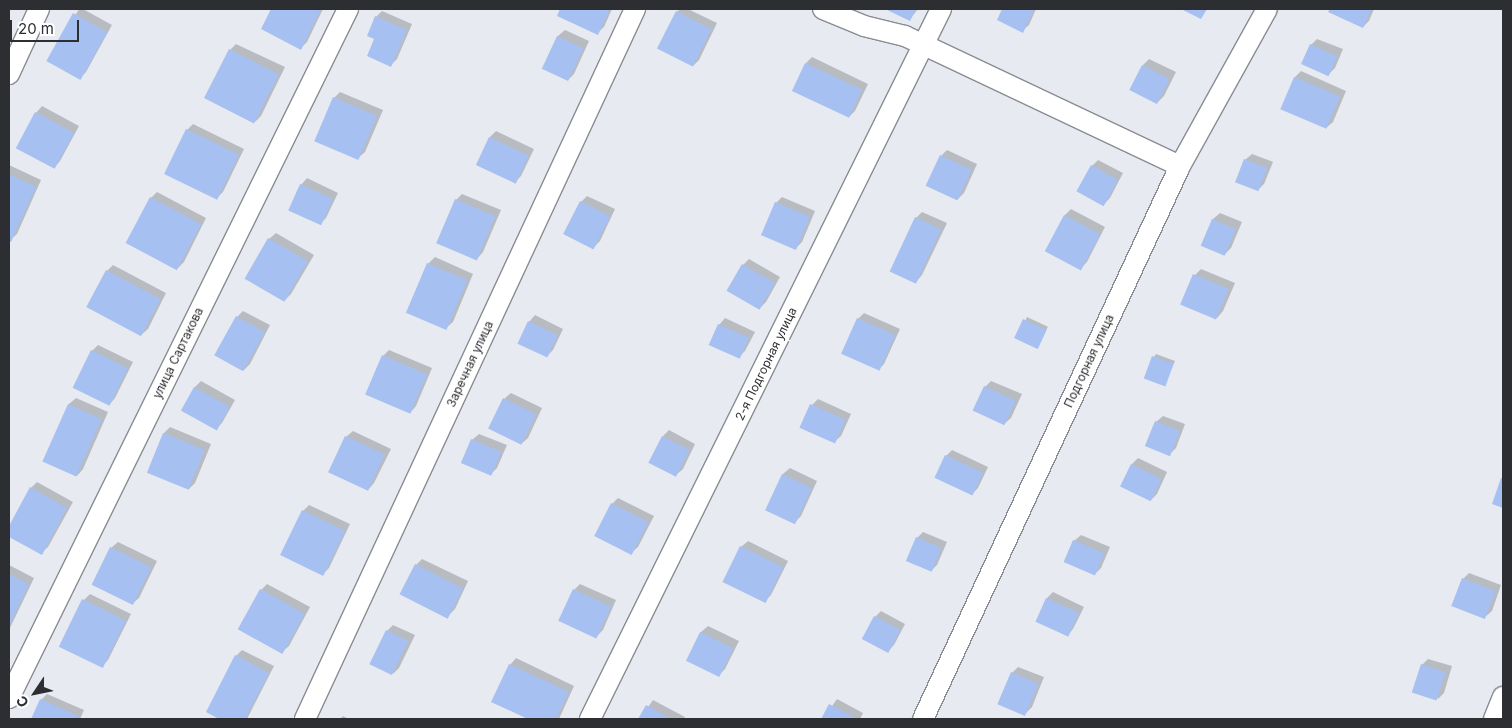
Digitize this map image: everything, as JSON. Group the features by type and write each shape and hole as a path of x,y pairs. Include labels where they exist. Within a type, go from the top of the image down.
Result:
{"street":[{"path":"9,74 40,9"},
{"name":"улица Сартакова","path":"9,698 348,9"},
{"name":"Заречная улица","path":"305,719 635,9"},
{"path":"823,9 864,26 905,36 924,44 1180,166"},
{"name":"2-я Подгорная улица","path":"590,719 941,9"},
{"name":"Подгорная улица","path":"924,719 1180,166 1267,9"},
{"path":"1494,719 1503,697"}],"building":[{"path":"271,9 321,9 301,50 261,29"},
{"path":"560,9 610,9 598,35 557,16"},
{"path":"885,9 916,9 910,21"},
{"path":"1002,9 1034,9 1023,33 997,20"},
{"path":"1181,9 1207,9 1201,19"},
{"path":"1330,9 1372,9 1363,28 1328,12"},
{"path":"676,11 712,29 693,67 657,48"},
{"path":"73,13 107,32 80,80 46,61"},
{"path":"375,16 407,30 391,67 367,56 374,39 367,36"},
{"path":"557,36 583,48 568,81 542,69"},
{"path":"1310,44 1337,56 1328,76 1301,64"},
{"path":"229,49 279,74 254,123 204,98"},
{"path":"805,63 862,90 849,118 792,91"},
{"path":"1142,65 1170,79 1157,104 1129,90"},
{"path":"1294,77 1340,97 1326,129 1280,109"},
{"path":"333,97 377,116 358,160 314,141"},
{"path":"35,112 74,133 55,169 16,148"},
{"path":"186,129 239,155 217,200 164,174"},
{"path":"489,137 529,156 516,184 476,165"},
{"path":"940,155 972,170 957,201 926,186"},
{"path":"1244,159 1267,168 1258,191 1235,182"},
{"path":"1091,165 1118,180 1104,206 1076,191"},
{"path":"9,174 36,187 11,242 9,241"},
{"path":"300,184 333,199 321,225 288,210"},
{"path":"150,197 201,224 177,270 126,243"},
{"path":"455,199 496,216 477,260 436,243"},
{"path":"580,201 610,216 593,249 563,234"},
{"path":"775,202 810,217 796,250 761,235"},
{"path":"1064,215 1100,234 1081,270 1045,251"},
{"path":"915,217 941,229 916,284 890,271"},
{"path":"1212,219 1236,229 1225,256 1201,246"},
{"path":"268,238 308,261 284,302 244,279"},
{"path":"427,263 468,280 446,330 406,313"},
{"path":"742,264 775,283 759,310 726,291"},
{"path":"106,270 161,299 141,336 86,307"},
{"path":"1193,274 1229,289 1216,320 1180,304"},
{"path":"236,316 265,332 243,371 214,355"},
{"path":"857,318 895,335 880,371 841,354"},
{"path":"1023,319 1047,330 1038,349 1014,338"},
{"path":"528,321 558,335 547,358 517,344"},
{"path":"718,324 749,338 740,359 709,345"},
{"path":"91,350 128,368 109,406 73,388"},
{"path":"382,355 427,374 410,414 365,395"},
{"path":"1152,356 1174,364 1165,386 1144,379"},
{"path":"984,386 1016,401 1004,425 973,410"},
{"path":"194,387 230,407 217,430 181,411"},
{"path":"503,398 536,414 521,445 488,429"},
{"path":"68,404 102,419 76,477 42,462"},
{"path":"810,404 846,420 835,444 799,428"},
{"path":"1155,421 1180,431 1170,456 1145,446"},
{"path":"163,433 205,450 189,490 147,473"},
{"path":"345,436 385,455 368,491 328,472"},
{"path":"662,436 690,450 676,477 648,463"},
{"path":"471,439 501,452 491,476 461,463"},
{"path":"945,455 983,473 972,495 934,478"},
{"path":"1131,464 1162,479 1151,501 1120,486"},
{"path":"782,474 812,488 795,524 765,510"},
{"path":"1501,478 1503,479 1503,508 1492,504"},
{"path":"30,487 67,508 42,555 9,537 9,526"},
{"path":"611,503 648,522 632,555 594,536"},
{"path":"302,510 345,531 323,576 280,555"},
{"path":"916,537 942,548 932,572 906,561"},
{"path":"1073,540 1104,553 1095,575 1064,562"},
{"path":"740,546 783,567 766,603 722,582"},
{"path":"110,547 151,567 133,605 92,585"},
{"path":"415,564 463,589 448,619 400,594"},
{"path":"9,574 29,584 9,626"},
{"path":"1462,578 1496,591 1485,619 1451,606"},
{"path":"260,589 305,614 282,654 238,629"},
{"path":"573,589 611,607 596,638 558,621"},
{"path":"1046,598 1079,613 1068,636 1035,622"},
{"path":"82,599 126,620 103,668 59,647"},
{"path":"874,616 900,630 888,653 862,639"},
{"path":"386,630 408,641 392,675 369,664"},
{"path":"700,632 733,648 719,677 686,661"},
{"path":"235,655 269,673 245,719 219,719 206,712"},
{"path":"509,664 569,692 556,719 528,719 491,702"},
{"path":"1421,664 1446,672 1436,701 1412,693"},
{"path":"1011,672 1039,684 1025,716 997,704"},
{"path":"40,699 79,716 77,719 31,719"},
{"path":"829,704 858,719 821,719"},
{"path":"646,705 671,719 638,719"}]}
